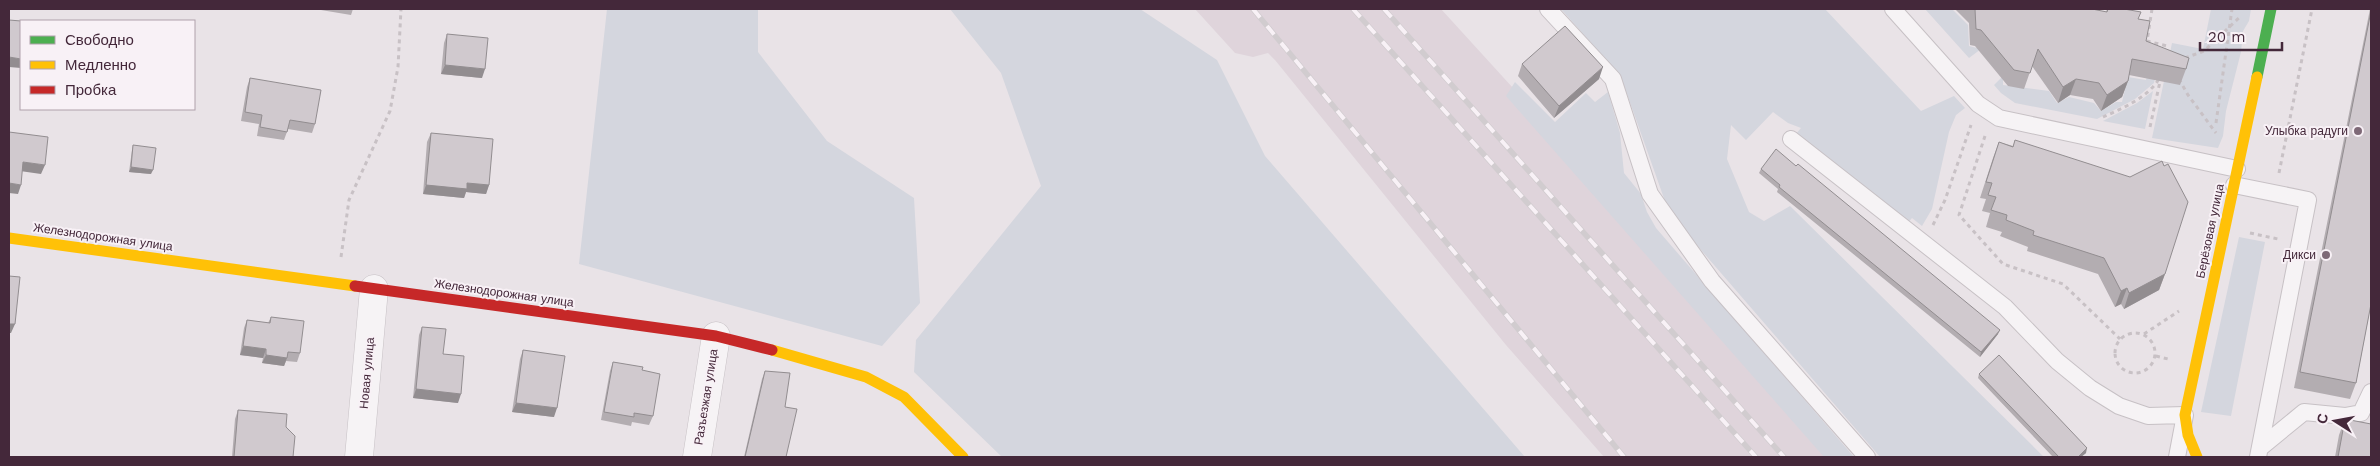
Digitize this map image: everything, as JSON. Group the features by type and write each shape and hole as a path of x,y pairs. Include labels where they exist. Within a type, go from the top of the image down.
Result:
{"street":[{"name":"Берёзовая улица","path":"2197,457 2188,435 2185,415 2231,173 2271,9"},
{"name":"Железнодорожная улица","path":"9,238 716,336 797,356 866,377 904,397 963,457"},
{"name":"Новая улица","path":"360,457 374,289"},
{"name":"Разъезжая улица","path":"697,457 716,336"}],"lane":[{"path":"1548,9 1613,79 1650,194 1712,281 1867,457"},
{"path":"1893,9 1978,104 1999,118 2146,149 2231,173 2275,193 2308,200 2259,452"},
{"path":"1791,139 2005,307 2057,361 2090,388 2119,406 2148,416 2185,415 2177,457"},
{"path":"2259,452 2304,412 2345,416 2361,413 2371,392"}],"path":[{"path":"338,283 349,200 390,111 398,67 401,9"},
{"path":"2152,9 2147,41 2167,46 2164,59"},
{"path":"2215,131 2232,9"},
{"path":"2275,193 2312,9"},
{"path":"2178,62 2204,51 2242,15"},
{"path":"2166,51 2169,58"},
{"path":"2146,149 2162,68"},
{"path":"2101,118 2136,100 2154,86 2166,70"},
{"path":"2176,74 2188,95 2225,147 2231,173"},
{"path":"1924,243 1945,200 1978,104"},
{"path":"1986,133 1959,214 2003,264 2064,284 2120,340"},
{"path":"2248,233 2300,243"},
{"path":"2144,335 2184,308"},
{"path":"2131,333 2144,335 2153,343 2156,356 2150,368 2137,374 2118,366 2115,352 2120,340 2131,333"}],"shaded area":[{"path":"607,9 758,9 758,52 827,141 914,198 920,303 882,346 579,264"},
{"path":"950,9 1140,9 1217,60 1265,156 1525,457 1002,457 914,372 916,340 1041,186 1001,73"},
{"path":"1195,9 1441,9 1849,457 1604,457 1506,345 1275,60 1268,53 1253,57 1235,53"},
{"path":"1561,9 1825,9 1921,111 1954,96 1965,108 1956,115 1949,132 1932,209 1922,226 1912,218 1907,224 1795,135 1801,128 1788,123 1773,112 1746,140 1731,125 1727,159 1749,212 1764,221 1790,206 2044,457 1880,457 1676,221 1666,204 1621,77"},
{"path":"1925,9 1952,9 1968,25 1969,46 1981,49 1969,58"},
{"path":"2211,9 2251,9 2249,21 2243,31 2241,52 2226,111 2223,136 2218,148 2152,138 2172,43 2203,49"},
{"path":"2153,45 2161,47 2154,83 2135,99 2097,119 2015,103 2001,93 1994,85 2003,76 2003,85 2049,91 2057,103 2069,97 2094,103 2101,111 2116,102 2122,102 2128,77 2146,80"},
{"path":"1515,82 1555,122 1586,93 1595,102 1608,92 1620,133 1624,173 1641,194 1647,212 1656,228 1854,457 1824,457 1506,96"},
{"path":"2153,91 2145,129 2103,121 2137,103"},
{"path":"2239,237 2265,242 2231,416 2201,412"}],"building":[{"path":"1975,9 2092,9 2107,12 2108,9 2124,9 2141,12 2138,19 2150,21 2146,41 2189,58 2186,69 2132,59 2128,81 2107,95 2099,83 2076,79 2063,87 2038,49 2030,73 2014,70 1981,30 1976,29"},
{"path":"2371,11 2371,304 2356,383 2300,372"},
{"path":"9,20 20,21 20,59 9,57"},
{"path":"1565,26 1603,67 1559,106 1522,64"},
{"path":"447,34 488,38 485,69 445,65"},
{"path":"250,78 321,90 315,124 290,120 287,132 260,127 262,115 245,112"},
{"path":"9,132 48,137 45,165 23,162 21,185 9,183"},
{"path":"431,133 493,139 489,185 467,183 467,189 426,185"},
{"path":"2015,140 2130,177 2162,161 2164,166 2168,164 2188,202 2165,274 2129,293 2127,288 2121,291 2104,258 2033,235 2034,231 2006,220 2007,215 1991,210 1996,197 1988,195 1992,183 1986,182 1999,142 2013,147"},
{"path":"133,145 156,148 153,170 131,167"},
{"path":"1776,149 1796,166 1798,164 2000,330 1981,352 1779,187 1780,185 1761,169"},
{"path":"9,276 20,277 15,324 9,324"},
{"path":"271,317 304,321 300,353 288,352 287,358 266,355 266,349 243,346 247,320 270,323"},
{"path":"422,327 446,329 443,354 464,356 461,394 416,389"},
{"path":"523,350 565,356 557,408 516,403"},
{"path":"1999,355 2087,448 2078,457 2059,457 1979,374"},
{"path":"613,362 643,367 642,370 660,374 653,416 634,413 634,417 604,412"},
{"path":"765,371 790,373 785,407 797,409 786,457 745,457"},
{"path":"238,410 287,414 286,427 295,436 293,457 234,457"},
{"path":"2345,419 2371,424 2371,457 2338,457"}],"railway":[{"path":"1253,9 1624,457"},
{"path":"1353,9 1756,457"},
{"path":"1384,9 1784,457"}],"traffic: fast":[{"path":"2257,77 2271,9"}],"traffic: slow":[{"path":"2197,457 2188,435 2185,415 2257,77"},
{"path":"9,238 355,286"},
{"path":"772,350 866,377 904,397 963,457"}],"traffic: jam":[{"path":"355,286 716,336 772,350"}],"place":[{"name":"Улыбка радуги","path":"2358,131"},
{"name":"Дикси","path":"2326,255"}]}
